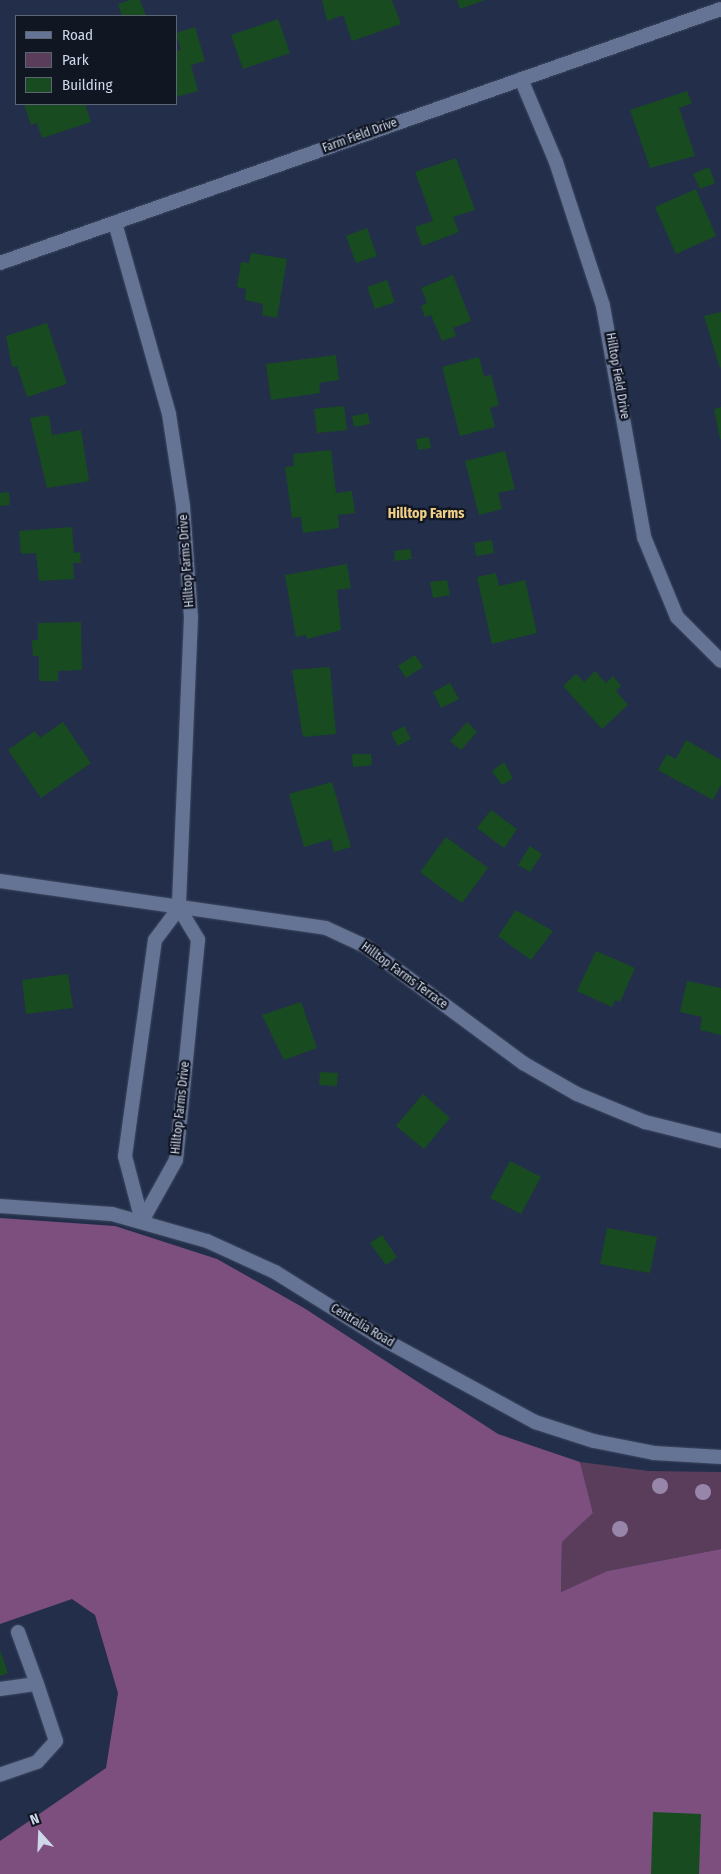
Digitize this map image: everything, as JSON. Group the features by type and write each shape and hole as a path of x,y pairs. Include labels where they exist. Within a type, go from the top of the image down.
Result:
{"street":[{"name":"Farm Field Drive","path":"0,264 721,9"},
{"name":"Hilltop Field Drive","path":"521,79 556,162 603,306 644,537 677,617 721,661"},
{"name":"Hilltop Farms Drive","path":"115,223 157,359 183,506 191,617 179,908 198,940 176,1160 142,1221"},
{"name":"Hilltop Farms Terrace","path":"0,881 179,908 301,921 326,928 365,946 523,1063 577,1094 645,1122 721,1141"},
{"path":"142,1221 126,1156 155,940 179,908"},
{"name":"Centralia Road","path":"0,1206 50,1207 142,1221 207,1241 275,1272 379,1337 535,1422 594,1441 654,1453 721,1458"},
{"path":"0,1775 37,1762 56,1741 18,1632"},
{"path":"0,1689 36,1684"}],"green space":[{"path":"580,1462 649,1471 721,1472 721,1549 607,1571 561,1592 562,1542 593,1513"}],"shaded area":[{"path":"0,1218 115,1226 217,1259 304,1308 498,1434 580,1462 593,1513 562,1542 561,1592 607,1571 721,1549 721,1874 0,1874 0,1841 106,1768 118,1693 95,1615 72,1599 0,1624"}],"building":[{"path":"130,0 140,0 146,15 122,15 118,4"},
{"path":"322,0 392,0 401,24 352,41 343,15 327,21"},
{"path":"457,0 485,0 460,9"},
{"path":"278,19 290,53 243,69 231,35"},
{"path":"195,27 205,61 191,65 198,91 178,96 178,51 181,50 178,32"},
{"path":"687,91 692,103 679,108 695,156 650,168 630,110"},
{"path":"24,105 85,105 91,122 42,138 37,123 31,125"},
{"path":"456,158 475,210 453,217 459,232 422,246 415,227 433,221 415,172"},
{"path":"709,167 715,183 700,189 693,174"},
{"path":"696,189 716,236 676,254 655,207"},
{"path":"367,228 377,256 356,263 346,236"},
{"path":"251,253 287,259 277,318 262,315 263,304 245,300 246,289 237,287 241,262 249,263"},
{"path":"453,275 471,321 453,328 456,336 442,341 431,315 425,317 421,306 427,303 421,288"},
{"path":"387,280 395,302 375,309 367,287"},
{"path":"721,312 721,367 720,368 704,316"},
{"path":"47,323 67,384 27,397 17,366 12,367 6,336"},
{"path":"336,355 339,380 319,383 320,393 271,400 266,364"},
{"path":"479,357 484,376 491,375 499,405 490,408 495,427 460,436 442,367"},
{"path":"344,406 347,430 317,433 314,409"},
{"path":"721,407 721,439 720,439 714,409"},
{"path":"368,413 370,424 354,427 352,416"},
{"path":"49,415 52,435 81,430 89,481 47,488 30,418"},
{"path":"429,437 431,448 418,450 416,439"},
{"path":"331,450 336,493 352,491 355,513 338,515 339,528 303,533 301,517 292,518 285,467 294,466 293,454"},
{"path":"505,451 515,489 498,493 502,509 479,515 465,461"},
{"path":"9,492 10,505 0,506 0,493"},
{"path":"72,527 74,553 80,552 81,563 73,563 74,579 39,581 36,553 21,554 19,531"},
{"path":"492,540 494,553 476,556 474,543"},
{"path":"410,549 412,559 395,561 394,551"},
{"path":"347,564 351,588 337,590 341,630 307,639 306,635 296,637 285,575"},
{"path":"496,573 499,586 525,580 537,633 492,644 477,577"},
{"path":"447,580 450,595 433,598 430,582"},
{"path":"81,622 82,670 58,671 58,681 39,681 39,656 33,656 32,640 38,640 38,623"},
{"path":"415,655 423,667 406,678 398,666"},
{"path":"330,667 336,734 303,737 292,670"},
{"path":"595,671 606,683 613,676 621,686 616,691 628,705 602,729 563,686 576,674 584,682"},
{"path":"450,683 459,699 441,708 433,692"},
{"path":"63,722 91,763 41,798 8,750 35,731 40,738"},
{"path":"467,722 477,732 461,750 450,741"},
{"path":"404,726 411,739 398,746 391,733"},
{"path":"686,740 721,760 721,785 713,800 658,770 667,754 676,759"},
{"path":"352,754 371,754 372,765 353,767"},
{"path":"504,762 513,778 502,785 492,771"},
{"path":"332,782 351,847 334,852 331,839 304,847 289,794"},
{"path":"491,810 517,829 504,848 477,828"},
{"path":"446,837 488,868 462,903 420,872"},
{"path":"530,846 542,854 530,872 518,865"},
{"path":"516,910 553,931 531,960 498,936"},
{"path":"596,951 635,968 620,1002 615,1000 612,1007 577,991"},
{"path":"68,974 73,1008 26,1014 22,980"},
{"path":"687,981 721,988 721,1035 700,1030 702,1017 680,1012"},
{"path":"301,1002 317,1048 284,1060 262,1015"},
{"path":"320,1072 338,1073 337,1086 319,1085"},
{"path":"423,1094 450,1118 424,1149 396,1126"},
{"path":"510,1161 541,1177 521,1214 490,1198"},
{"path":"607,1228 657,1237 650,1273 600,1264"},
{"path":"382,1235 397,1257 386,1265 370,1243"},
{"path":"0,1650 8,1673 0,1676"},
{"path":"653,1812 701,1814 699,1874 651,1874"}],"district":[{"name":"Hilltop Farms","path":"426,514"}]}
